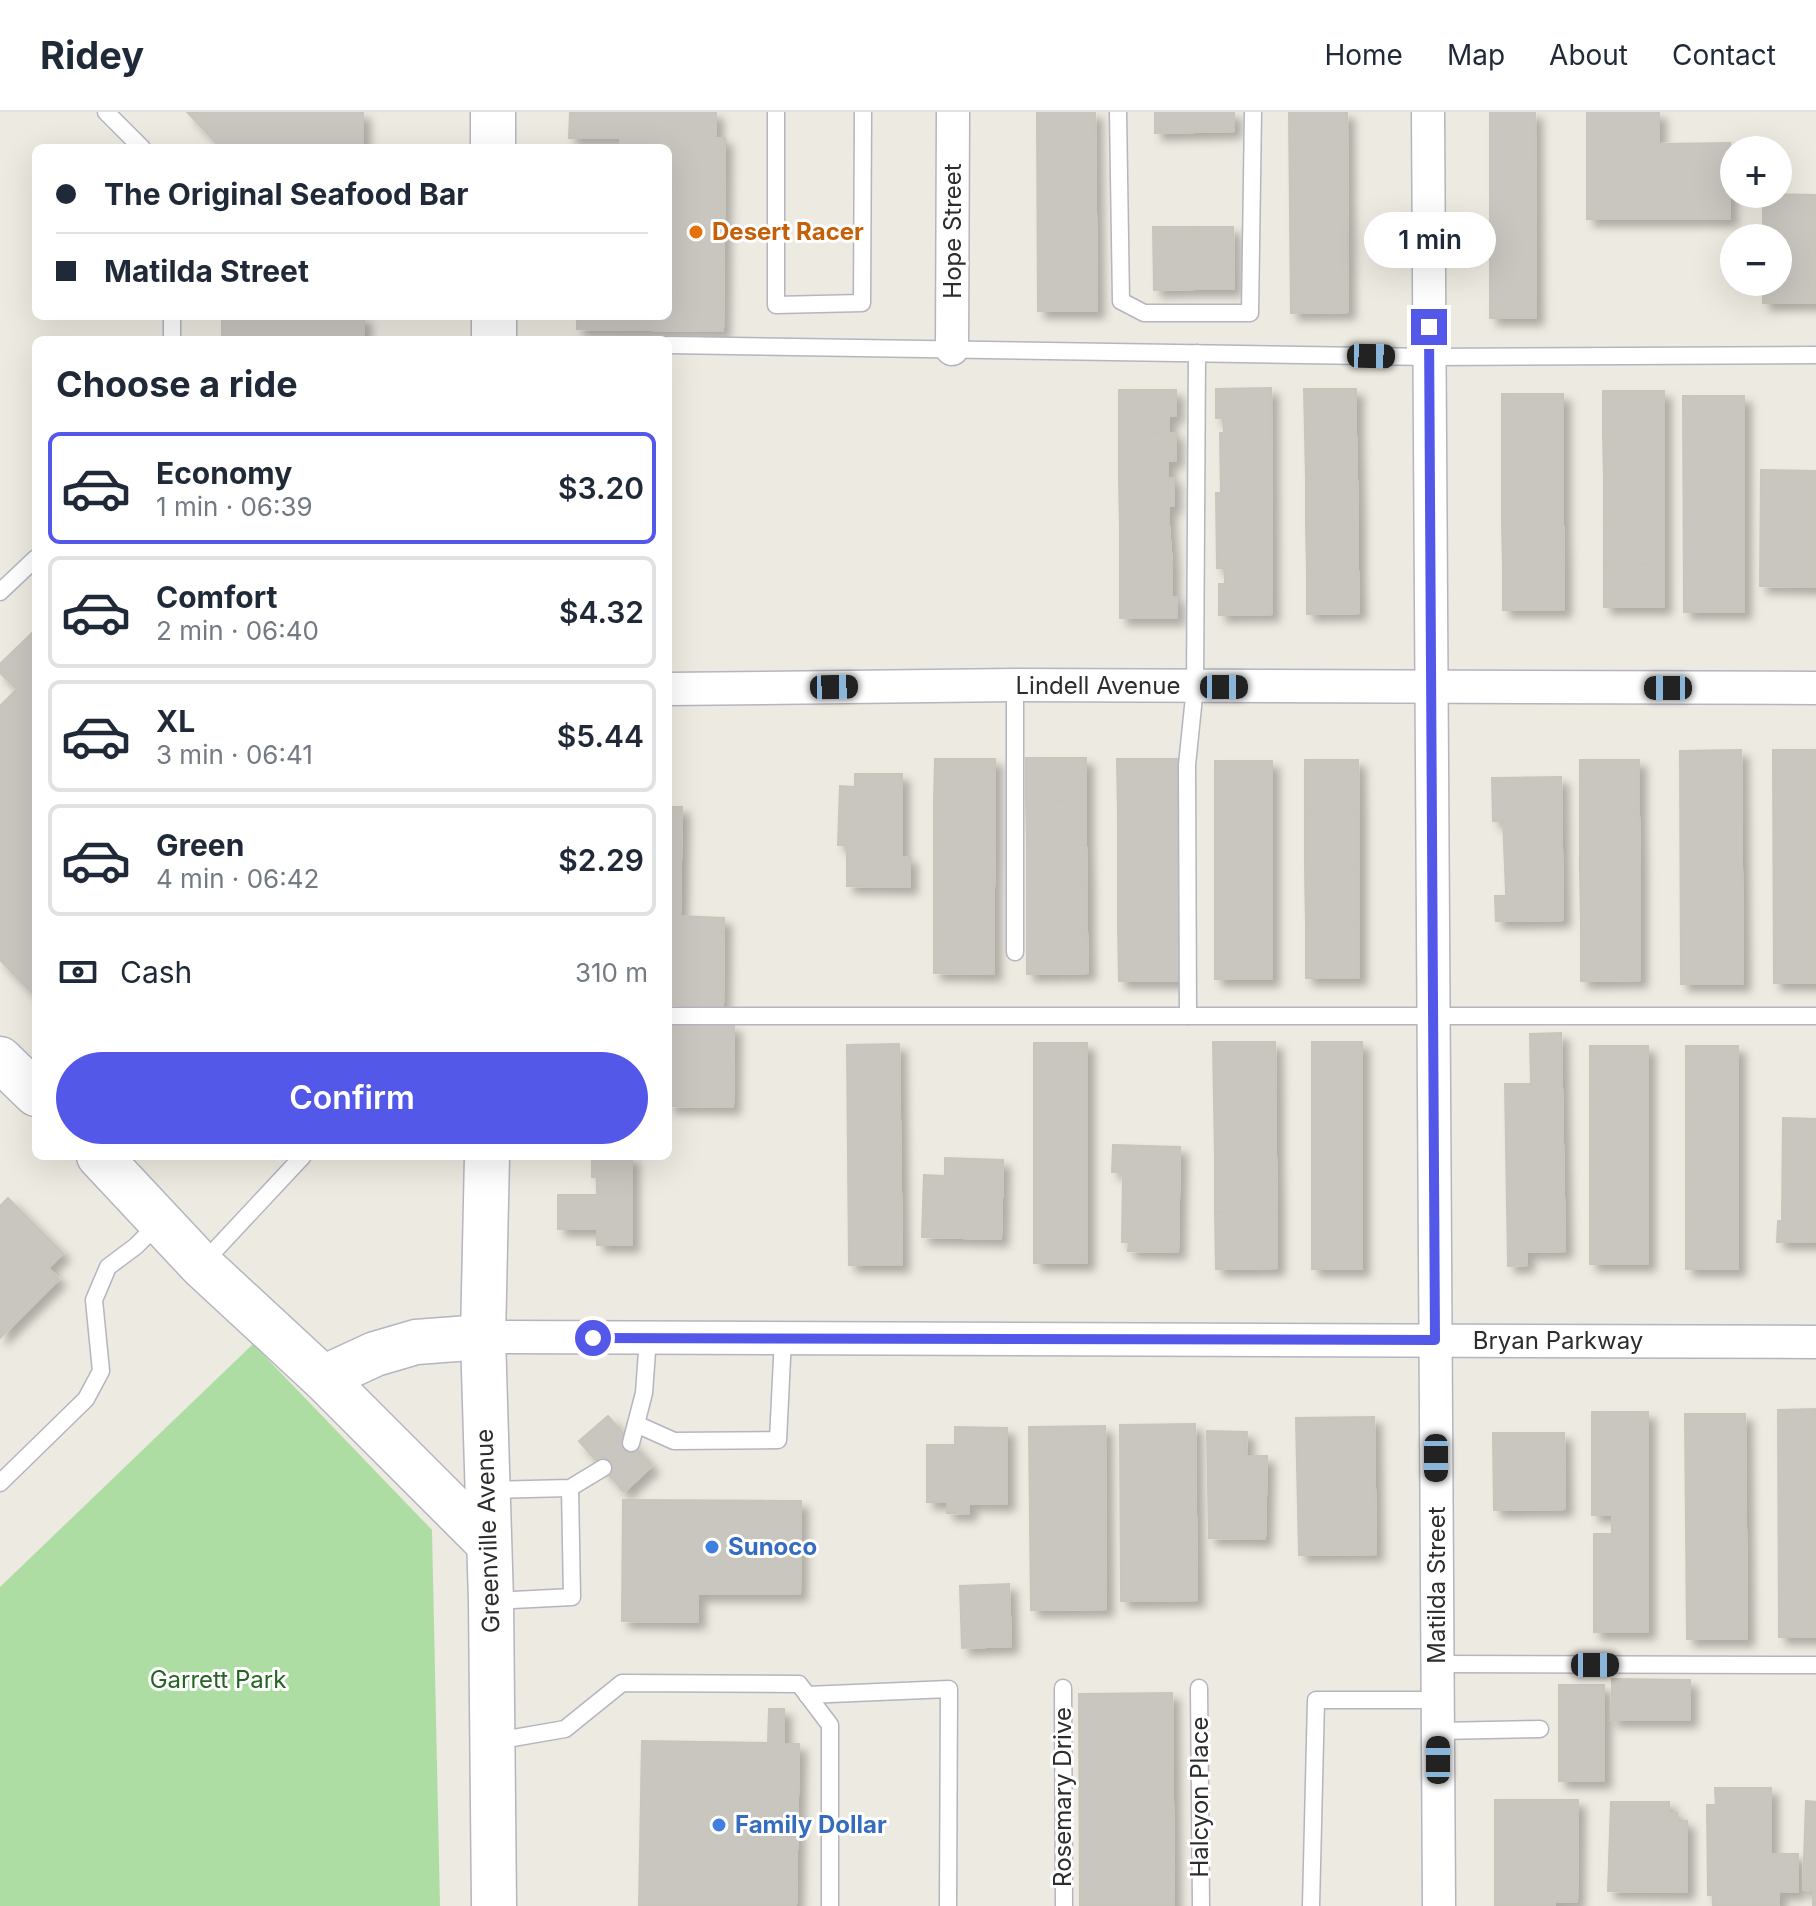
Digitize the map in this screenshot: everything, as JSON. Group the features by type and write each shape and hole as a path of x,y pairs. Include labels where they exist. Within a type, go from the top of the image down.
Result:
{"main road":[{"path":"493,112 493,144"},
{"path":"0,1059 32,1090"},
{"path":"103,1160 201,1265 323,1378 487,1542"},
{"name":"Greenville Avenue","path":"487,1160 483,1337 491,1601 494,1906"},
{"path":"323,1378 375,1354 416,1342 483,1337"}],"street":[{"name":"Hope Street","path":"952,349 953,112"},
{"name":"Matilda Street","path":"1428,112 1439,1906"},
{"name":"Lindell Avenue","path":"672,689 1015,685 1431,689 1816,688"},
{"name":"Bryan Parkway","path":"483,1337 1816,1342"}],"lane":[{"path":"106,112 138,144"},
{"path":"776,112 776,305 862,303 863,112"},
{"path":"1118,112 1121,301 1144,313 1250,313 1253,112"},
{"path":"672,345 1430,357 1816,355"},
{"path":"1188,1016 1187,765 1195,687 1197,353"},
{"path":"0,592 32,562"},
{"path":"1015,685 1015,952"},
{"path":"672,1016 1816,1016"},
{"path":"201,1265 299,1160"},
{"path":"0,1483 86,1399 101,1371 94,1300 108,1267 136,1246 161,1221"},
{"path":"631,1443 644,1393 648,1338"},
{"path":"636,1424 674,1441 778,1440 783,1338"},
{"path":"486,1490 570,1488 603,1468"},
{"path":"491,1601 572,1597 570,1488"},
{"path":"1438,1664 1816,1665"},
{"path":"493,1741 565,1729 622,1683 799,1684 830,1725 830,1906"},
{"name":"Rosemary Drive","path":"1063,1688 1064,1906"},
{"name":"Halcyon Place","path":"1199,1688 1201,1906"},
{"path":"807,1695 949,1689 948,1906"},
{"path":"1311,1906 1316,1700 1540,1729"}],"green space":[{"name":"Garrett Park","path":"253,1344 432,1530 440,1906 0,1906 0,1587"}],"building":[{"path":"187,112 363,112 363,144 217,144"},
{"name":"Desert Racer","path":"570,112 716,112 716,138 725,138 723,331 577,329 577,320 672,320 672,144 620,144 620,138 569,138"},
{"path":"1037,112 1095,112 1097,311 1038,311"},
{"path":"1155,112 1195,112 1195,132 1155,133"},
{"path":"1195,112 1234,112 1234,131 1195,132"},
{"path":"1289,112 1347,112 1348,312 1291,313"},
{"path":"1490,112 1535,112 1536,318 1490,318"},
{"path":"1587,112 1659,112 1659,144 1720,143 1720,208 1730,208 1730,219 1587,219"},
{"path":"1792,195 1816,195 1816,303 1763,303 1763,296 1792,296 1792,224 1763,224 1763,208 1792,208"},
{"path":"1153,227 1195,227 1195,289 1154,290"},
{"path":"1195,227 1233,227 1234,289 1195,289"},
{"path":"222,320 364,320 364,336 222,336"},
{"path":"1271,388 1272,614 1219,615 1219,584 1225,584 1225,568 1217,568 1216,493 1221,493 1220,433 1224,433 1223,418 1216,418 1216,389"},
{"path":"1304,389 1356,389 1356,434 1305,434"},
{"path":"1119,390 1176,390 1176,416 1169,416 1169,433 1119,434"},
{"path":"1603,391 1664,391 1664,435 1603,435"},
{"path":"1502,394 1563,394 1563,437 1502,437"},
{"path":"1683,396 1744,396 1744,612 1684,612"},
{"path":"1176,433 1176,460 1168,461 1168,478 1119,478 1119,434"},
{"path":"1305,434 1356,434 1357,479 1306,479"},
{"path":"1603,435 1664,435 1664,478 1604,478"},
{"path":"1502,437 1563,437 1563,481 1502,481"},
{"path":"1761,470 1816,471 1816,587 1760,586"},
{"path":"1119,478 1174,478 1174,506 1169,506 1169,525 1120,525"},
{"path":"1604,478 1664,478 1664,521 1604,521"},
{"path":"1306,479 1357,479 1358,523 1306,524"},
{"path":"1502,481 1563,481 1563,523 1502,524"},
{"path":"1604,521 1664,521 1664,564 1604,565"},
{"path":"1358,523 1358,569 1307,569 1306,524"},
{"path":"1563,523 1564,567 1503,567 1502,524"},
{"path":"1120,525 1169,525 1172,565 1120,566"},
{"path":"1664,564 1664,607 1604,607 1604,565"},
{"path":"1172,565 1172,597 1177,597 1177,618 1120,618 1120,566"},
{"path":"1503,567 1564,567 1564,610 1503,610"},
{"path":"1307,569 1358,569 1359,613 1307,614"},
{"path":"32,633 32,993 0,960 0,706 17,689 0,673 0,664"},
{"path":"1741,750 1743,984 1681,984 1680,751"},
{"path":"1773,750 1816,750 1816,983 1774,983"},
{"path":"1026,758 1086,758 1086,801 1026,802"},
{"path":"935,759 995,759 995,802 934,802"},
{"path":"1117,759 1178,759 1178,815 1118,815"},
{"path":"1305,760 1358,760 1359,814 1305,814"},
{"path":"1580,760 1639,760 1639,815 1580,815"},
{"path":"1215,761 1272,761 1272,805 1215,805"},
{"path":"855,774 902,774 902,857 910,857 910,887 847,886 847,845 838,845 840,786 855,787"},
{"path":"1561,777 1563,920 1496,921 1495,896 1506,896 1506,891 1503,821 1493,821 1492,778"},
{"path":"1086,801 1086,845 1027,845 1026,802"},
{"path":"934,802 995,802 995,845 934,845"},
{"path":"1215,805 1272,805 1272,848 1215,848"},
{"path":"672,807 682,807 680,916 724,918 723,1006 672,1005"},
{"path":"1305,814 1359,814 1359,869 1305,869"},
{"path":"1118,815 1178,815 1178,870 1118,870"},
{"path":"1580,815 1639,815 1640,870 1580,870"},
{"path":"934,845 995,845 994,888 934,888"},
{"path":"1027,845 1086,845 1087,887 1027,888"},
{"path":"1215,848 1272,848 1272,891 1215,891"},
{"path":"1305,869 1359,869 1359,924 1306,924"},
{"path":"1118,870 1178,870 1179,925 1118,926"},
{"path":"1580,870 1640,870 1640,925 1581,925"},
{"path":"1087,887 1087,931 1027,931 1027,888"},
{"path":"934,888 994,888 994,931 934,931"},
{"path":"1215,891 1272,891 1272,935 1215,935"},
{"path":"1306,924 1359,924 1359,978 1306,978"},
{"path":"1179,925 1180,981 1119,981 1118,926"},
{"path":"1581,925 1640,925 1640,980 1581,981"},
{"path":"934,931 994,931 994,974 934,973"},
{"path":"1027,931 1087,931 1088,973 1027,974"},
{"path":"1215,935 1272,935 1272,979 1215,979"},
{"path":"672,1025 734,1025 733,1107 672,1106"},
{"path":"1561,1033 1565,1251 1526,1252 1527,1265 1508,1266 1505,1084 1531,1084 1530,1034"},
{"path":"1213,1042 1275,1042 1276,1098 1214,1099"},
{"path":"1312,1042 1362,1042 1362,1087 1312,1087"},
{"path":"1034,1043 1087,1043 1087,1263 1034,1263"},
{"path":"899,1044 902,1265 849,1265 847,1045"},
{"path":"1590,1046 1648,1046 1648,1101 1590,1101"},
{"path":"1686,1046 1738,1046 1738,1090 1686,1090"},
{"path":"1312,1087 1362,1087 1362,1132 1312,1132"},
{"path":"1686,1090 1738,1090 1738,1135 1686,1135"},
{"path":"1276,1098 1276,1155 1215,1155 1214,1099"},
{"path":"1590,1101 1648,1101 1648,1155 1590,1155"},
{"path":"1783,1118 1816,1119 1816,1242 1777,1242 1778,1221 1782,1221"},
{"path":"1312,1132 1362,1132 1362,1178 1312,1178"},
{"path":"1686,1135 1738,1135 1738,1180 1686,1180"},
{"path":"1113,1145 1180,1147 1178,1252 1128,1251 1129,1242 1122,1242 1123,1172 1112,1172"},
{"path":"1215,1155 1276,1155 1277,1211 1215,1212"},
{"path":"1590,1155 1648,1155 1648,1210 1590,1210"},
{"path":"945,1158 1003,1160 1001,1239 922,1237 924,1175 945,1176"},
{"path":"592,1160 632,1160 632,1245 597,1245 597,1229 558,1229 558,1195 597,1195 597,1177 592,1177"},
{"path":"1312,1178 1362,1178 1362,1223 1312,1223"},
{"path":"1686,1180 1738,1180 1738,1225 1686,1225"},
{"path":"8,1198 63,1253 48,1268 59,1279 0,1338 0,1206"},
{"path":"1590,1210 1648,1210 1648,1264 1590,1264"},
{"path":"1277,1211 1277,1268 1216,1269 1215,1212"},
{"path":"1312,1223 1362,1223 1362,1269 1312,1269"},
{"path":"1686,1225 1738,1225 1738,1269 1686,1269"},
{"path":"1816,1409 1816,1637 1779,1637 1778,1410"},
{"path":"1592,1412 1648,1412 1648,1632 1594,1632 1594,1534 1612,1534 1612,1515 1592,1515"},
{"path":"1685,1414 1745,1414 1747,1639 1687,1639"},
{"path":"608,1416 652,1466 624,1492 579,1441"},
{"path":"1374,1417 1376,1554 1299,1555 1296,1418"},
{"path":"1195,1424 1197,1600 1121,1601 1120,1425"},
{"path":"1105,1426 1106,1609 1031,1610 1029,1427"},
{"path":"955,1427 1007,1428 1007,1504 969,1503 969,1514 947,1513 947,1502 927,1502 927,1445 955,1445"},
{"path":"1207,1431 1247,1432 1246,1456 1267,1456 1265,1539 1209,1538"},
{"path":"1493,1433 1564,1433 1565,1509 1494,1510"},
{"name":"Sunoco","path":"623,1500 801,1501 800,1594 698,1594 698,1622 622,1621"},
{"path":"1009,1584 1011,1646 962,1648 960,1586"},
{"path":"1612,1679 1690,1680 1690,1720 1611,1720"},
{"path":"1559,1685 1604,1685 1604,1781 1559,1781"},
{"path":"1172,1693 1174,1906 1080,1906 1079,1694"},
{"name":"Family Dollar","path":"769,1709 784,1709 784,1744 799,1744 796,1906 639,1906 642,1741 768,1743"},
{"path":"1715,1788 1771,1788 1771,1854 1798,1854 1798,1892 1779,1892 1779,1906 1713,1906 1713,1895 1708,1895 1707,1805 1716,1805"},
{"path":"1495,1800 1578,1800 1577,1902 1555,1902 1555,1906 1495,1905"},
{"path":"1806,1801 1816,1802 1816,1906 1813,1906 1813,1890 1803,1889"},
{"path":"1611,1802 1669,1802 1669,1813 1677,1813 1677,1821 1687,1821 1687,1892 1608,1891"}],"place":[{"name":"Desert Racer","path":"696,232"},
{"name":"Sunoco","path":"712,1547"},
{"name":"Family Dollar","path":"719,1825"}],"route":[{"path":"593,1338 1435,1340 1429,327"}]}
